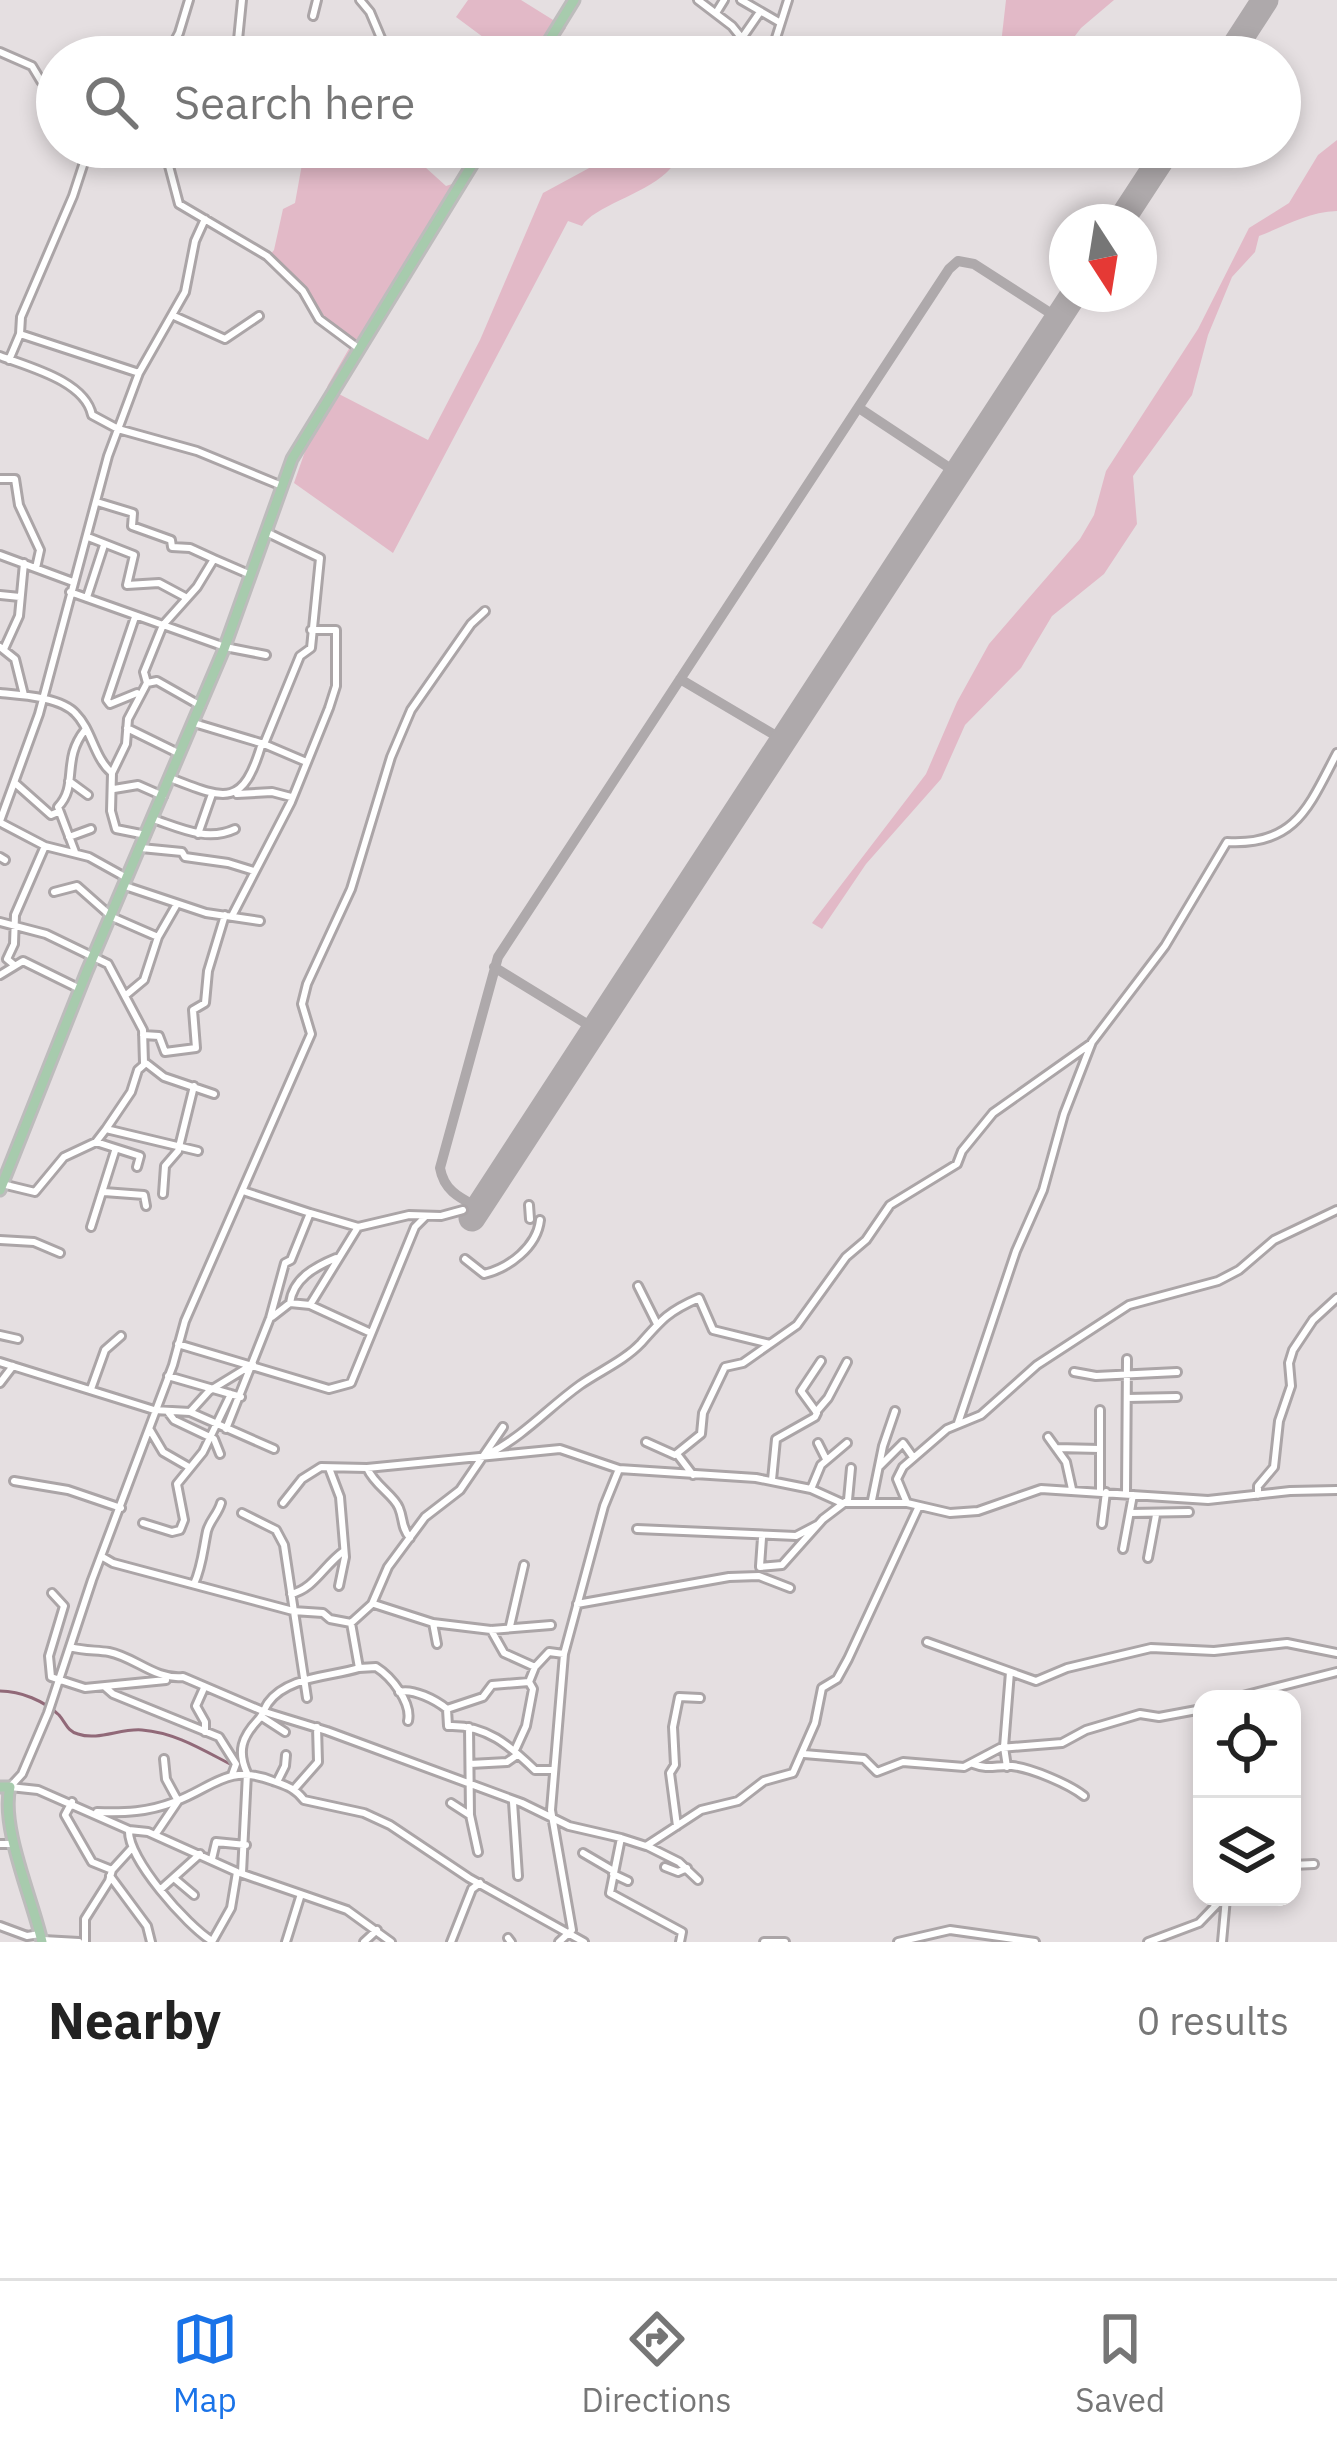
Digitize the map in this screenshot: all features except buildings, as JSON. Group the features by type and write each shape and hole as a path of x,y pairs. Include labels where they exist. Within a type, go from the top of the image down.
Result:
{"main road":[{"path":"552,36 574,0"},
{"path":"1,1187 4,1164 225,647 299,445 470,168"},
{"path":"5,1787 6,1844 41,1940"}],"street":[{"path":"177,36 189,0"},
{"path":"238,36 242,0"},
{"path":"313,16 317,0"},
{"path":"360,0 380,36"},
{"path":"698,0 740,36"},
{"path":"716,13 724,0"},
{"path":"741,0 779,22"},
{"path":"775,36 788,0"},
{"path":"743,36 760,12"},
{"path":"0,52 36,72"},
{"path":"82,168 20,317 20,334 4,358 52,376 87,402 92,415 118,429 284,480"},
{"path":"170,168 179,204 267,256 303,291 319,319 358,349"},
{"path":"205,219 185,292 139,373 118,429 41,700 0,822 45,846 108,865 126,882 177,904 260,921"},
{"path":"173,316 225,339 259,316"},
{"path":"20,334 139,373"},
{"path":"0,479 15,479 19,505 40,550 36,568"},
{"path":"97,502 133,513 132,526 171,540 172,547 190,548 250,575"},
{"path":"237,794 250,777 300,656 311,648 317,611 320,558 266,532"},
{"path":"88,537 134,555 127,585 159,583 187,598"},
{"path":"87,597 104,545"},
{"path":"0,555 73,581"},
{"path":"147,683 144,672 163,625 214,559"},
{"path":"24,562 19,616 2,648 15,659 24,695"},
{"path":"70,592 225,647 266,655"},
{"path":"0,595 20,597"},
{"path":"5,1787 22,1774 48,1713 185,1321 311,1034 302,1004 307,984 351,889 404,724 485,610"},
{"path":"135,617 107,700 110,704 139,692"},
{"path":"143,1035 159,1036 165,1052 196,1048 193,1010 205,1003 208,970 228,916 291,797 335,692 336,630 311,631"},
{"path":"146,835 113,825 112,773 126,744 139,692 157,681 201,706"},
{"path":"0,693 69,709 112,773"},
{"path":"194,723 305,761"},
{"path":"127,728 180,754"},
{"path":"75,852 58,812 69,781 70,755 85,730"},
{"path":"958,1423 1092,1042 1166,946 1227,842 1258,842 1288,831 1316,794 1337,753"},
{"path":"170,778 221,797 272,792 291,797"},
{"path":"69,781 88,795"},
{"path":"114,789 138,784 163,796"},
{"path":"0,786 12,786 50,815 58,812"},
{"path":"198,834 212,794"},
{"path":"153,819 214,836 235,829"},
{"path":"69,837 91,829"},
{"path":"0,975 15,915 45,846"},
{"path":"141,848 182,852 254,871"},
{"path":"183,868 185,856"},
{"path":"54,892 77,886 112,917 158,937"},
{"path":"126,995 144,980 158,937 177,904"},
{"path":"0,922 46,934 112,968 143,1035 144,1064 131,1092 96,1142 64,1157 35,1192 1,1187"},
{"path":"7,959 31,963 80,989"},
{"path":"677,1454 701,1434 703,1413 724,1367 742,1364 812,1309 846,1257 866,1240 890,1205 957,1164 993,1113 1092,1042"},
{"path":"144,1064 214,1094"},
{"path":"164,1194 165,1166 180,1145 194,1085"},
{"path":"106,1129 140,1141 198,1151"},
{"path":"96,1142 140,1156 137,1167"},
{"path":"91,1227 115,1151"},
{"path":"243,1191 358,1227 464,1210"},
{"path":"104,1192 144,1195 146,1206"},
{"path":"529,1205 530,1219"},
{"path":"907,1503 897,1480 914,1457 958,1423 981,1415 1037,1365 1129,1305 1218,1281 1274,1240 1337,1210"},
{"path":"143,1522 179,1530 184,1520 177,1484 242,1397 285,1263 310,1213"},
{"path":"178,1344 329,1388 341,1387 357,1374 416,1227 427,1215"},
{"path":"465,1259 484,1274 510,1265 539,1230 540,1220"},
{"path":"310,1305 358,1227"},
{"path":"0,1240 34,1242 60,1253"},
{"path":"290,1304 292,1290 304,1277 339,1257"},
{"path":"638,1286 655,1325"},
{"path":"655,1325 677,1306 696,1298"},
{"path":"655,1325 699,1298 713,1330 770,1344"},
{"path":"1258,1496 1258,1486 1274,1467 1291,1386 1293,1350 1313,1320 1337,1298"},
{"path":"270,1318 290,1304 310,1305 371,1333"},
{"path":"487,1454 520,1438 578,1386 627,1354 663,1317"},
{"path":"0,1334 18,1339"},
{"path":"91,1389 105,1350 121,1336"},
{"path":"1123,1549 1130,1513 1126,1360"},
{"path":"816,1412 801,1391 821,1361"},
{"path":"0,1362 154,1410 190,1412 274,1449"},
{"path":"772,1480 776,1439 815,1417 847,1362"},
{"path":"190,1412 212,1389 254,1364"},
{"path":"0,1382 13,1366"},
{"path":"1074,1372 1096,1376 1178,1372"},
{"path":"168,1376 242,1397"},
{"path":"222,1427 231,1394"},
{"path":"1127,1398 1177,1397"},
{"path":"1100,1410 1102,1524"},
{"path":"168,1412 174,1420 210,1436 220,1454"},
{"path":"872,1500 895,1412"},
{"path":"148,1426 163,1452"},
{"path":"105,1559 293,1612 322,1613 334,1621 351,1623 372,1604 388,1567 424,1517 460,1490 503,1427"},
{"path":"1048,1437 1070,1471 1072,1489"},
{"path":"646,1442 677,1454 692,1474"},
{"path":"818,1443 826,1459"},
{"path":"811,1489 826,1459 847,1443"},
{"path":"877,1470 903,1443 914,1457"},
{"path":"1055,1448 1100,1449"},
{"path":"284,1503 302,1479 321,1467 367,1468 560,1449 619,1469 772,1480 811,1489 842,1503 907,1503 950,1513 979,1511 1041,1489 1208,1500 1337,1490"},
{"path":"141,1450 163,1452 189,1467"},
{"path":"329,1468 339,1490 344,1551 339,1586"},
{"path":"367,1468 375,1485 398,1504 410,1538"},
{"path":"577,1604 782,1565 817,1525 848,1500 851,1468"},
{"path":"566,1939 571,1918 551,1810 564,1654 604,1505 619,1469"},
{"path":"14,1481 68,1490 121,1508"},
{"path":"194,1585 208,1526 221,1502"},
{"path":"804,1754 822,1688 837,1679 848,1659 919,1506"},
{"path":"1130,1513 1189,1512"},
{"path":"242,1513 276,1530 284,1545 307,1698"},
{"path":"1148,1558 1156,1515"},
{"path":"637,1529 796,1536 817,1525"},
{"path":"760,1571 763,1536"},
{"path":"291,1594 313,1583 324,1565 344,1551"},
{"path":"510,1627 524,1565"},
{"path":"760,1571 790,1588"},
{"path":"52,1593 64,1606 50,1657 49,1670 57,1682 85,1688 184,1677 263,1714 317,1727 555,1820 646,1846 687,1868 698,1880"},
{"path":"372,1604 433,1622 491,1630 551,1624"},
{"path":"433,1622 437,1644"},
{"path":"351,1623 359,1668"},
{"path":"491,1630 504,1653 535,1667"},
{"path":"928,1642 1041,1681 1067,1669 1151,1648 1214,1652 1287,1643 1337,1653"},
{"path":"70,1646 113,1653 170,1678"},
{"path":"470,1764 506,1762 517,1751 535,1667 549,1652 564,1654"},
{"path":"232,1776 242,1741 273,1698 306,1680 376,1667 399,1692 411,1713 408,1721"},
{"path":"1007,1767 1004,1747 1010,1672"},
{"path":"1266,1690 1337,1672"},
{"path":"399,1692 411,1691 447,1708 483,1697 492,1685 530,1682"},
{"path":"105,1687 219,1737 247,1773 246,1845 231,1908 211,1942 180,1916 160,1889 132,1848 129,1829"},
{"path":"204,1688 196,1706 205,1732"},
{"path":"677,1826 670,1773 675,1765 674,1718 679,1696 700,1698"},
{"path":"447,1708 448,1726 469,1727 517,1751 535,1769 554,1771"},
{"path":"646,1846 701,1810 738,1801 764,1781 793,1773 797,1757 804,1754 864,1759 878,1772 904,1762 964,1767 1004,1747 1053,1745 1140,1714 1159,1718 1193,1711"},
{"path":"263,1714 285,1732"},
{"path":"295,1788 318,1762 317,1727"},
{"path":"469,1727 470,1815 478,1852"},
{"path":"277,1782 286,1755"},
{"path":"164,1759 166,1779 178,1801"},
{"path":"973,1764 1061,1779 1084,1796"},
{"path":"97,1812 136,1813 178,1801 213,1780 247,1773 295,1788 304,1800 390,1825 566,1939 584,1942"},
{"path":"5,1787 38,1790 347,1910 391,1942"},
{"path":"513,1800 518,1876"},
{"path":"155,1835 178,1801"},
{"path":"71,1802 65,1815 92,1862 111,1873 147,1926 151,1942"},
{"path":"451,1803 470,1815"},
{"path":"621,1838 610,1893 682,1932 680,1942"},
{"path":"212,1859 216,1842 246,1845"},
{"path":"0,1926 41,1940 82,1942 85,1919 111,1873 132,1848"},
{"path":"583,1853 628,1881"},
{"path":"160,1889 200,1854"},
{"path":"1301,1865 1314,1864"},
{"path":"664,1867 678,1872 687,1868"},
{"path":"175,1879 194,1895"},
{"path":"451,1942 472,1889 480,1883"},
{"path":"286,1942 301,1894"},
{"path":"1148,1942 1199,1923 1215,1906"},
{"path":"1222,1942 1224,1906"},
{"path":"364,1942 377,1930"},
{"path":"898,1942 950,1930 1035,1942"},
{"path":"764,1942 785,1942"}],"shaded area":[{"path":"468,0 521,0 566,28 560,36 482,36 456,17"},
{"path":"1006,0 1114,0 1075,36 1002,36"},
{"path":"1337,140 1337,211 1306,217 1259,236 1255,252 1232,277 1208,335 1192,395 1133,476 1137,524 1104,574 1052,616 1021,668 965,725 941,779 866,864 822,929 812,923 926,774 989,644 1080,539 1094,515 1106,471 1198,329 1249,228 1289,203 1318,155"},
{"path":"301,168 426,168 446,186 462,168 476,168 337,393 428,440 480,340 543,193 589,168 671,168 582,226 568,221 393,553 294,483 328,385 354,340 326,321 305,288 269,256 283,209 295,203"}],"waterway":[{"path":"0,1691 39,1701 78,1734 156,1732 244,1771"}],"taxiway":[{"path":"479,1208 449,1188 440,1168 498,957 949,269 958,261 974,264 1058,318"},
{"path":"859,408 957,473"},
{"path":"680,679 783,740"},
{"path":"494,967 595,1029"}],"runway":[{"path":"1242,36 1265,0"},
{"path":"1132,204 1155,168"},
{"path":"472,1218 1062,312"}]}
